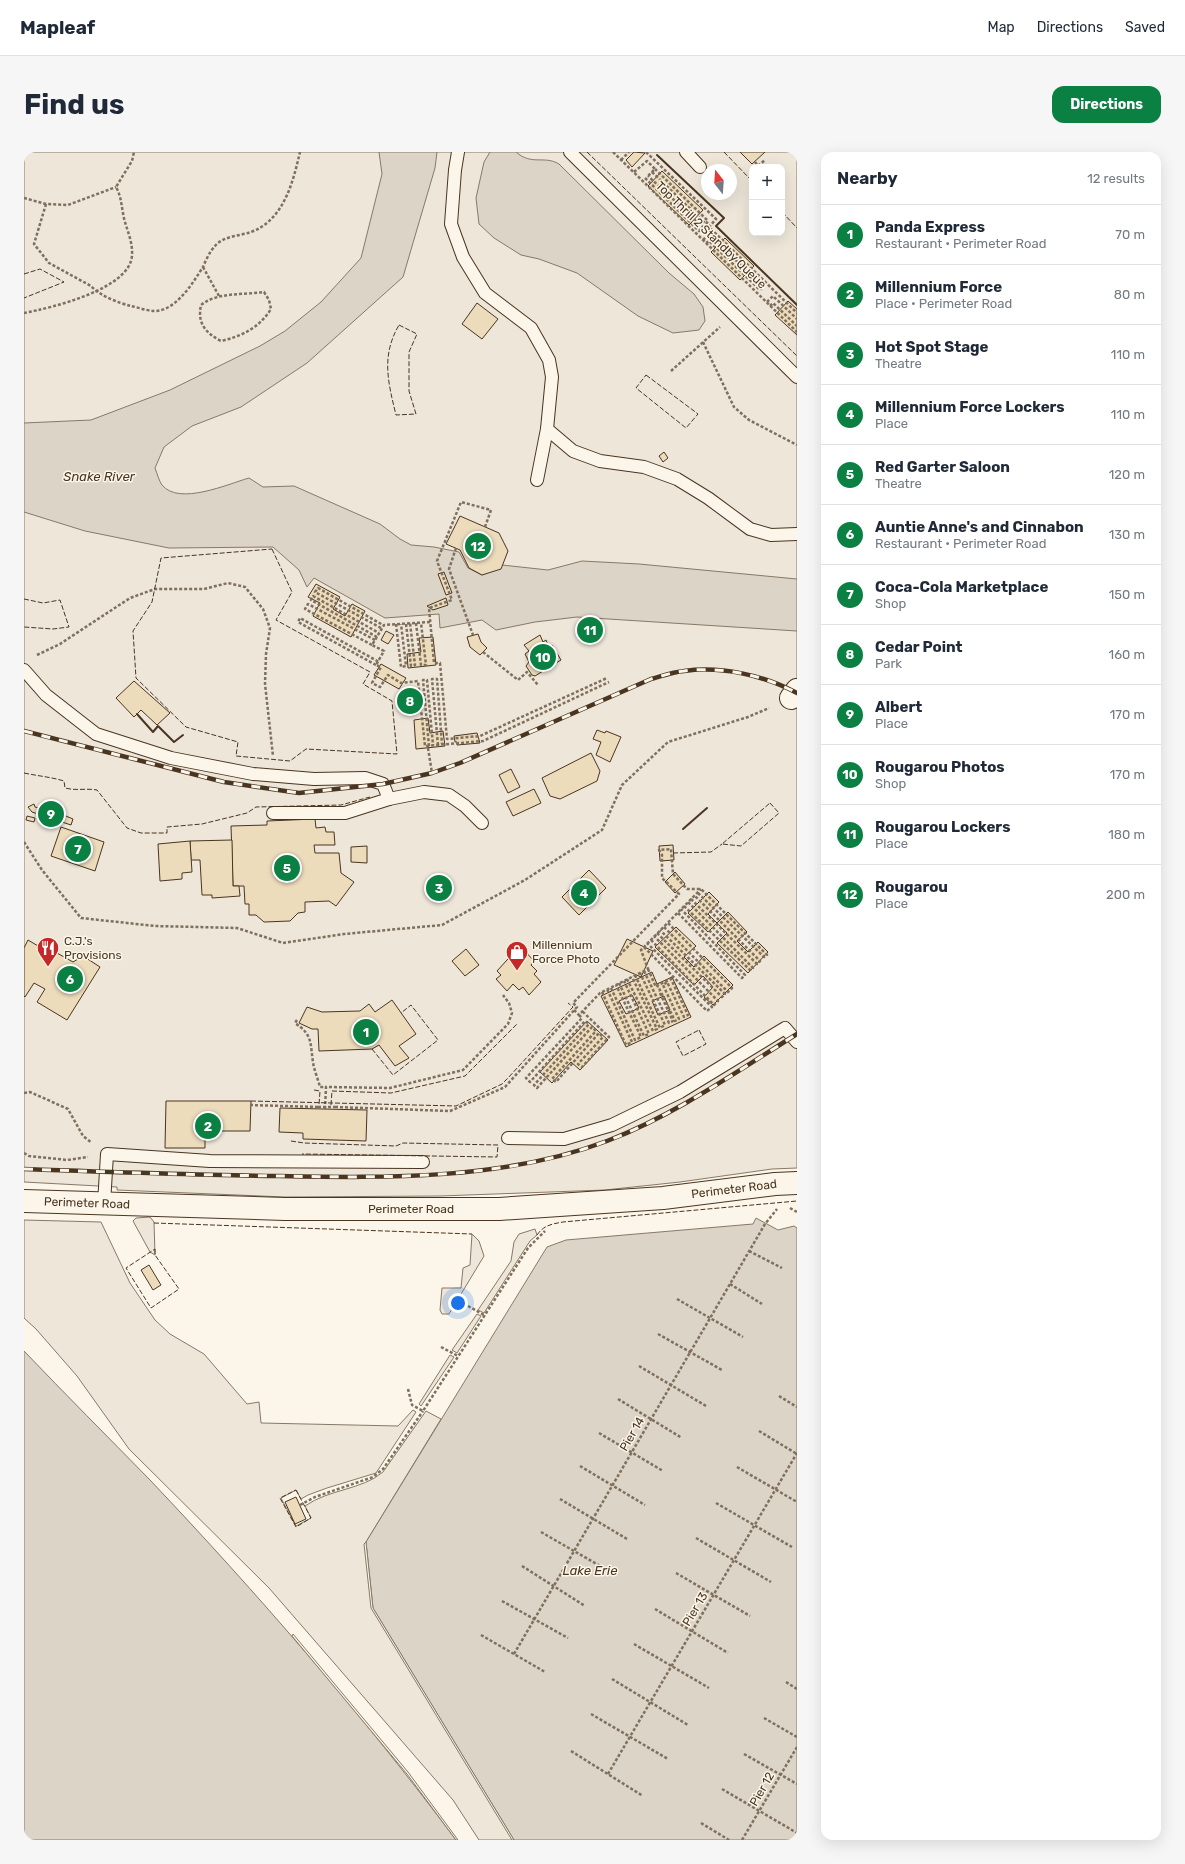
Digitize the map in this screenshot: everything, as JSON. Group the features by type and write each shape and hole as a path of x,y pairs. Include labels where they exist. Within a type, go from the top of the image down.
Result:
{"street":[{"name":"Perimeter Road","path":"24,1201 285,1209 500,1209 663,1198 775,1184 797,1184"}],"lane":[{"path":"458,152 455,170 451,224 463,257 485,293 531,328 549,360 552,377 547,429 537,480"},
{"path":"570,152 797,377"},
{"path":"686,152 700,167"},
{"path":"547,429 573,451 600,461 644,467 678,478 750,529 771,535 797,534"},
{"path":"24,670 46,695 96,734 172,758 253,774 314,779 365,778 383,784 389,799"},
{"path":"273,813 344,814 389,799 424,792 449,795 465,806 482,823"},
{"path":"508,1138 564,1139 612,1125 680,1092 785,1028 797,1042"},
{"path":"104,1204 107,1154 210,1161 423,1162"}],"path":[{"path":"24,198 46,204 68,205 116,187 132,161 134,152"},
{"path":"46,204 34,244 49,263 91,286 96,291 127,305 150,311 162,310 171,305 192,286 215,245 229,238 252,232 264,225 280,209 294,180 300,152"},
{"name":"Top Thrill 2 Standby Queue","path":"613,152 644,180 797,332"},
{"path":"622,160 629,152"},
{"path":"646,152 716,219 709,227 797,313"},
{"path":"755,162 758,166 765,160"},
{"path":"634,172 647,161 708,221 706,224 652,172"},
{"path":"648,176 703,227 699,231 644,180 648,176 652,172 655,169"},
{"path":"24,313 43,310 83,298 113,282 128,268 132,256 129,232 123,214 122,199 116,187"},
{"path":"703,240 710,234 763,287 760,290 709,241 706,243"},
{"path":"203,267 219,296"},
{"path":"264,292 269,300 271,309 263,321 239,336 221,342 211,336 204,329 199,315 201,305 207,300 219,296 264,292"},
{"path":"767,302 773,296 797,319"},
{"path":"770,306 773,303 797,326"},
{"path":"670,371 733,314"},
{"path":"703,342 734,407 749,420 797,445"},
{"path":"485,527 491,510 461,502 437,562 452,600 429,608 434,663 440,663 447,739 480,736 607,678"},
{"path":"456,548 449,569 472,635"},
{"path":"36,656 60,644 141,592 155,589 204,589 228,583 245,587 263,609 270,628 265,684 275,776"},
{"path":"381,628 315,592 318,588 384,625 430,622"},
{"path":"377,637 311,600 313,596 379,633"},
{"path":"375,640 308,604 306,609 384,651 378,664"},
{"path":"378,664 298,622 300,618 378,664 381,667 372,683 380,687 388,675 401,683 418,681 425,746 428,747"},
{"path":"406,624 411,666 416,665 410,623"},
{"path":"416,623 421,665 426,664 421,623"},
{"path":"396,624 401,667 406,666 401,624"},
{"path":"372,645 384,625"},
{"path":"483,652 518,680 527,672 538,685"},
{"path":"438,745 432,680 437,679 442,744"},
{"path":"433,745 427,680 423,680 428,747 437,794"},
{"path":"428,747 442,744 483,741 609,682"},
{"path":"24,842 42,870 81,918 155,926 236,928 283,943 344,934 442,925 525,880 602,830 622,785 668,742 748,717 794,694"},
{"path":"250,1105 450,1111 505,1087 577,1007 573,1003 679,894 662,878 662,855 660,850 670,849 673,874 687,889 701,889 767,955 764,957 698,893"},
{"path":"644,971 669,1023 673,1021 640,950 701,889"},
{"path":"691,899 756,964 760,961 695,896"},
{"path":"684,906 750,970 753,968 688,902"},
{"path":"678,913 742,978 745,975 681,909"},
{"path":"664,927 728,992 732,988 668,923"},
{"path":"657,933 722,997 725,994 660,930"},
{"path":"650,940 714,1005 718,1001 654,936"},
{"path":"644,947 707,1011 712,1007 647,943"},
{"path":"582,1011 609,1037 582,1067 578,1064 603,1037 598,1033 556,1082 552,1079 596,1031 592,1027 537,1088 534,1085 589,1024 585,1021 530,1082 526,1078 582,1018 580,1015 582,1011 602,992 648,969"},
{"path":"633,976 660,1028 665,1025 640,973"},
{"path":"626,980 653,1031 657,1029 633,976"},
{"path":"671,979 688,1015 684,1017 667,982 663,985 679,1019 675,1021 658,986 656,986 671,979"},
{"path":"617,984 644,1036 649,1034 626,980"},
{"path":"611,988 635,1040 641,1037 617,984"},
{"path":"602,992 626,1045 632,1042 608,989"},
{"path":"297,1020 295,1023 309,1035 312,1043 313,1063 320,1087 390,1088 463,1070 508,1024 512,1013 509,1003 503,995"},
{"path":"574,1010 580,1015"},
{"path":"325,1109 326,1087"},
{"path":"24,1093 30,1092 68,1108 83,1136 107,1154"},
{"path":"24,1153 29,1156 67,1160 107,1154"},
{"path":"787,1206 797,1212"},
{"name":"Pier 14","path":"514,1654 749,1251 765,1224 778,1208 771,1210"},
{"path":"300,1505 321,1495 373,1477 383,1469 528,1248 545,1230 552,1229"},
{"path":"749,1251 782,1268"},
{"path":"730,1284 762,1304"},
{"path":"677,1299 743,1337"},
{"path":"468,1306 484,1315"},
{"path":"658,1334 722,1370"},
{"path":"441,1347 458,1356"},
{"path":"639,1366 706,1406"},
{"path":"408,1389 412,1405 422,1411"},
{"path":"779,1396 797,1407"},
{"path":"618,1399 682,1438"},
{"path":"759,1431 797,1454"},
{"path":"599,1433 663,1471"},
{"name":"Pier 13","path":"608,1774 797,1454"},
{"path":"580,1466 645,1505"},
{"path":"737,1467 797,1502"},
{"path":"560,1500 627,1539"},
{"path":"716,1503 792,1547"},
{"path":"541,1532 606,1570"},
{"path":"696,1538 771,1582"},
{"path":"522,1566 585,1606"},
{"path":"676,1572 750,1616"},
{"path":"502,1601 568,1638"},
{"path":"655,1609 728,1653"},
{"path":"481,1635 545,1672"},
{"path":"634,1644 709,1688"},
{"path":"612,1679 688,1725"},
{"path":"786,1682 797,1689"},
{"path":"591,1714 668,1759"},
{"path":"764,1718 797,1737"},
{"name":"Pier 12","path":"742,1840 797,1747"},
{"path":"571,1751 643,1796"},
{"path":"744,1754 797,1784"},
{"path":"722,1789 797,1832"},
{"path":"701,1823 729,1840"}],"shaded area":[{"path":"24,152 797,152 797,1168 772,1169 680,1182 605,1190 440,1196 285,1197 117,1190 117,1187 24,1182"},
{"path":"150,1217 154,1222 155,1255 150,1252 133,1221 136,1218"},
{"path":"24,1220 101,1222 130,1283 155,1320 170,1334 204,1354 247,1404 259,1402 261,1423 398,1426 413,1410 416,1412 376,1473 327,1488 301,1499 296,1490 281,1498 296,1526 311,1518 305,1506 314,1500 365,1483 383,1472 426,1411 441,1419 366,1542 373,1608 514,1840 479,1840 453,1800 269,1588 129,1449 77,1376 36,1329 24,1318"},
{"path":"535,1229 537,1235 530,1241 484,1313 478,1310 511,1261 514,1242 519,1234"},
{"path":"472,1234 479,1241 484,1256 449,1314 442,1314 440,1310 442,1288 461,1288 463,1268 470,1265"},
{"path":"477,1314 481,1316 457,1353 452,1350"},
{"path":"450,1355 454,1357 421,1406 419,1404"}],"water":[{"name":"Snake River","path":"379,152 437,152 435,168 403,277 307,363 241,407 192,426 164,447 155,468 162,485 170,491 180,494 204,492 249,478 263,487 294,486 380,524 400,539 411,545 434,547 459,552 468,568 482,575 502,565 548,570 582,561 639,564 797,579 797,631 577,617 535,622 496,630 482,620 440,628 439,614 385,618 314,578 307,587 299,570 273,547 169,548 85,531 24,512 24,423 91,420 170,390 260,346 285,331 321,302 361,258 382,174"},
{"path":"490,152 516,152 527,159 548,160 559,164 669,273 694,294 703,307 705,321 699,330 673,333 638,316 577,273 539,259 521,255 494,238 479,224 476,198 484,162"},
{"name":"Lake Erie","path":"756,1218 778,1230 794,1226 797,1228 797,1840 514,1840 373,1608 366,1542 547,1247 566,1240 753,1224"},
{"path":"24,1351 150,1480 269,1611 384,1747 456,1840 24,1840"}],"pier":[{"path":"366,1542 373,1608 514,1840 512,1840 371,1608 364,1544"},
{"path":"293,1634 408,1772 458,1840 456,1840 407,1774 292,1636"}],"building":[{"path":"634,152 645,153 632,167 626,160"},
{"path":"740,152 765,152 752,164"},
{"path":"662,171 703,210 689,225 648,186"},
{"path":"725,238 754,266 740,280 711,252"},
{"path":"788,301 797,309 797,335 775,315"},
{"path":"477,303 498,319 482,339 462,324"},
{"path":"664,452 668,458 663,462 659,456"},
{"path":"460,516 499,533 508,551 501,569 482,575 469,568 460,550 446,544"},
{"path":"444,572 452,593 446,595 438,574"},
{"path":"316,584 340,597 333,609 345,616 352,604 365,611 351,637 313,616 320,603 308,597"},
{"path":"446,598 448,605 433,610 427,606"},
{"path":"577,626 602,626 603,635 577,634"},
{"path":"386,631 394,635 388,644 381,640"},
{"path":"478,634 481,642 487,648 480,655 470,647 467,637"},
{"path":"540,635 543,642 546,640 549,647 552,645 561,660 535,676 532,675 526,666 529,662 525,654 529,651 524,645"},
{"path":"433,637 436,665 408,668 407,654 421,652 419,638"},
{"path":"381,664 406,678 399,689 374,675"},
{"path":"134,681 170,713 157,725 141,710 134,717 116,698"},
{"path":"428,718 430,733 443,731 445,746 416,749 414,720"},
{"path":"597,730 605,733 606,731 621,737 610,762 596,755 601,742 593,739"},
{"path":"477,733 480,743 457,745 457,742 455,742 454,736"},
{"path":"591,753 600,771 597,781 560,799 550,796 542,778"},
{"path":"511,769 520,787 508,793 499,775"},
{"path":"534,789 541,803 513,816 506,802"},
{"path":"34,804 35,807 46,810 49,809 73,819 71,825 32,812 28,807"},
{"path":"27,816 35,818 34,822 26,820"},
{"path":"315,819 316,828 325,827 326,832 334,832 335,845 314,845 315,853 339,853 341,873 354,882 336,906 329,901 305,902 305,912 298,913 290,921 264,922 256,915 249,915 249,904 245,904 244,886 233,886 231,826 267,825 267,821"},
{"path":"61,827 104,842 95,871 51,856"},
{"path":"232,840 233,886 239,886 240,896 212,898 212,895 202,895 200,860 191,860 190,841"},
{"path":"190,841 192,872 182,873 182,879 160,881 158,844"},
{"path":"673,845 674,860 660,861 659,846"},
{"path":"367,846 367,863 351,862 351,847"},
{"path":"589,870 606,888 579,915 562,897"},
{"path":"675,872 685,884 675,893 665,882"},
{"path":"709,892 719,902 708,914 717,923 708,932 688,913"},
{"path":"728,912 747,932 737,941 748,952 758,942 768,952 748,973 717,943 727,933 717,923"},
{"path":"676,927 696,946 684,957 694,967 704,956 733,985 713,1005 704,997 713,987 703,976 694,985 655,947"},
{"path":"627,939 653,951 641,977 614,965"},
{"path":"28,940 55,956 57,953 73,962 83,956 100,967 67,1020 37,1002 45,989 34,983 25,997 24,996 24,948"},
{"path":"466,949 479,965 465,976 452,961"},
{"name":"Millennium Force Photo","path":"517,949 520,952 523,949 534,961 531,965 537,971 534,974 541,982 529,995 523,987 519,990 513,984 507,991 496,979 501,975 497,971"},
{"path":"652,972 657,984 672,977 691,1017 626,1047 601,996","holes":["632,995 639,1008 626,1014 619,1001","664,996 670,1010 658,1015 652,1001"]},
{"path":"392,1000 416,1034 399,1046 409,1058 395,1066 379,1045 372,1049 319,1051 318,1029 312,1029 299,1023 307,1007 322,1012 360,1011 369,1004 375,1012"},
{"path":"587,1021 608,1040 580,1070 571,1062 552,1083 540,1072"},
{"path":"166,1101 251,1101 250,1131 205,1131 205,1148 165,1148"},
{"path":"280,1108 367,1110 366,1141 303,1139 303,1133 279,1132"},
{"path":"149,1265 161,1285 153,1290 141,1270"},
{"path":"296,1497 306,1519 295,1524 285,1502"}],"railway":[{"path":"24,731 224,782 299,793 383,784 432,773 460,763 651,679 676,672 713,670 742,673 770,681 797,693"},
{"path":"24,1169 215,1175 361,1177 445,1174 486,1170 527,1163 568,1154 607,1141 657,1119 705,1092 797,1034"}],"fence":[{"path":"587,152 797,356"},
{"path":"724,152 749,178"},
{"path":"785,215 797,228"},
{"path":"24,274 40,269 64,282 24,298"},
{"path":"399,325 417,334 409,352 409,391 416,414 396,415 391,391 388,358 393,336 399,325"},
{"path":"646,375 698,414 686,428 636,388 646,375"},
{"path":"272,549 292,592 276,620 370,672 363,684 392,701 397,754 306,749 290,761 236,756 238,742 186,727 136,678 133,631 152,602 161,558 272,549"},
{"path":"24,599 43,603 60,600 69,627 53,629 24,627"},
{"path":"24,773 64,781 65,788 97,790 127,828 141,833 167,833 167,827 202,824 247,813 256,807 341,805 370,797"},
{"path":"770,803 779,813 741,846 722,844 770,803"},
{"path":"673,853 711,852 722,844"},
{"path":"251,1101 456,1106 502,1084 573,1007 568,1003"},
{"path":"372,1049 393,1075 438,1040 411,1005 401,1013"},
{"path":"331,1105 332,1091 391,1093 465,1076 517,1024"},
{"path":"699,1030 706,1044 683,1056 676,1042 699,1030"},
{"path":"314,1090 320,1091 319,1105"},
{"path":"291,1141 304,1143 396,1146 403,1143 498,1145 497,1157 302,1154"},
{"path":"537,1235 545,1227 563,1222 797,1201"},
{"path":"154,1223 472,1234"},
{"path":"155,1249 155,1255 179,1289 151,1308 126,1268 155,1249"},
{"path":"296,1490 311,1518 296,1527 280,1498 296,1490"}],"wall":[{"path":"657,155 724,218 716,226 797,305"},
{"path":"137,714 153,732 158,726 174,742 183,735"},
{"path":"683,829 707,808"}],"place":[{"name":"Rougarou","path":"478,546"},
{"name":"Rougarou Lockers","path":"590,630"},
{"name":"Rougarou Photos","path":"543,657"},
{"name":"Cedar Point","path":"410,701"},
{"name":"Albert","path":"51,814"},
{"name":"Coca-Cola Marketplace","path":"78,849"},
{"name":"Red Garter Saloon","path":"287,868"},
{"name":"Hot Spot Stage","path":"439,888"},
{"name":"Millennium Force Lockers","path":"584,893"},
{"name":"C.J.'s Provisions","path":"48,968"},
{"name":"Millennium Force Photo","path":"517,972"},
{"name":"Auntie Anne's and Cinnabon","path":"70,979"},
{"name":"Panda Express","path":"366,1032"},
{"name":"Millennium Force","path":"208,1126"}]}
